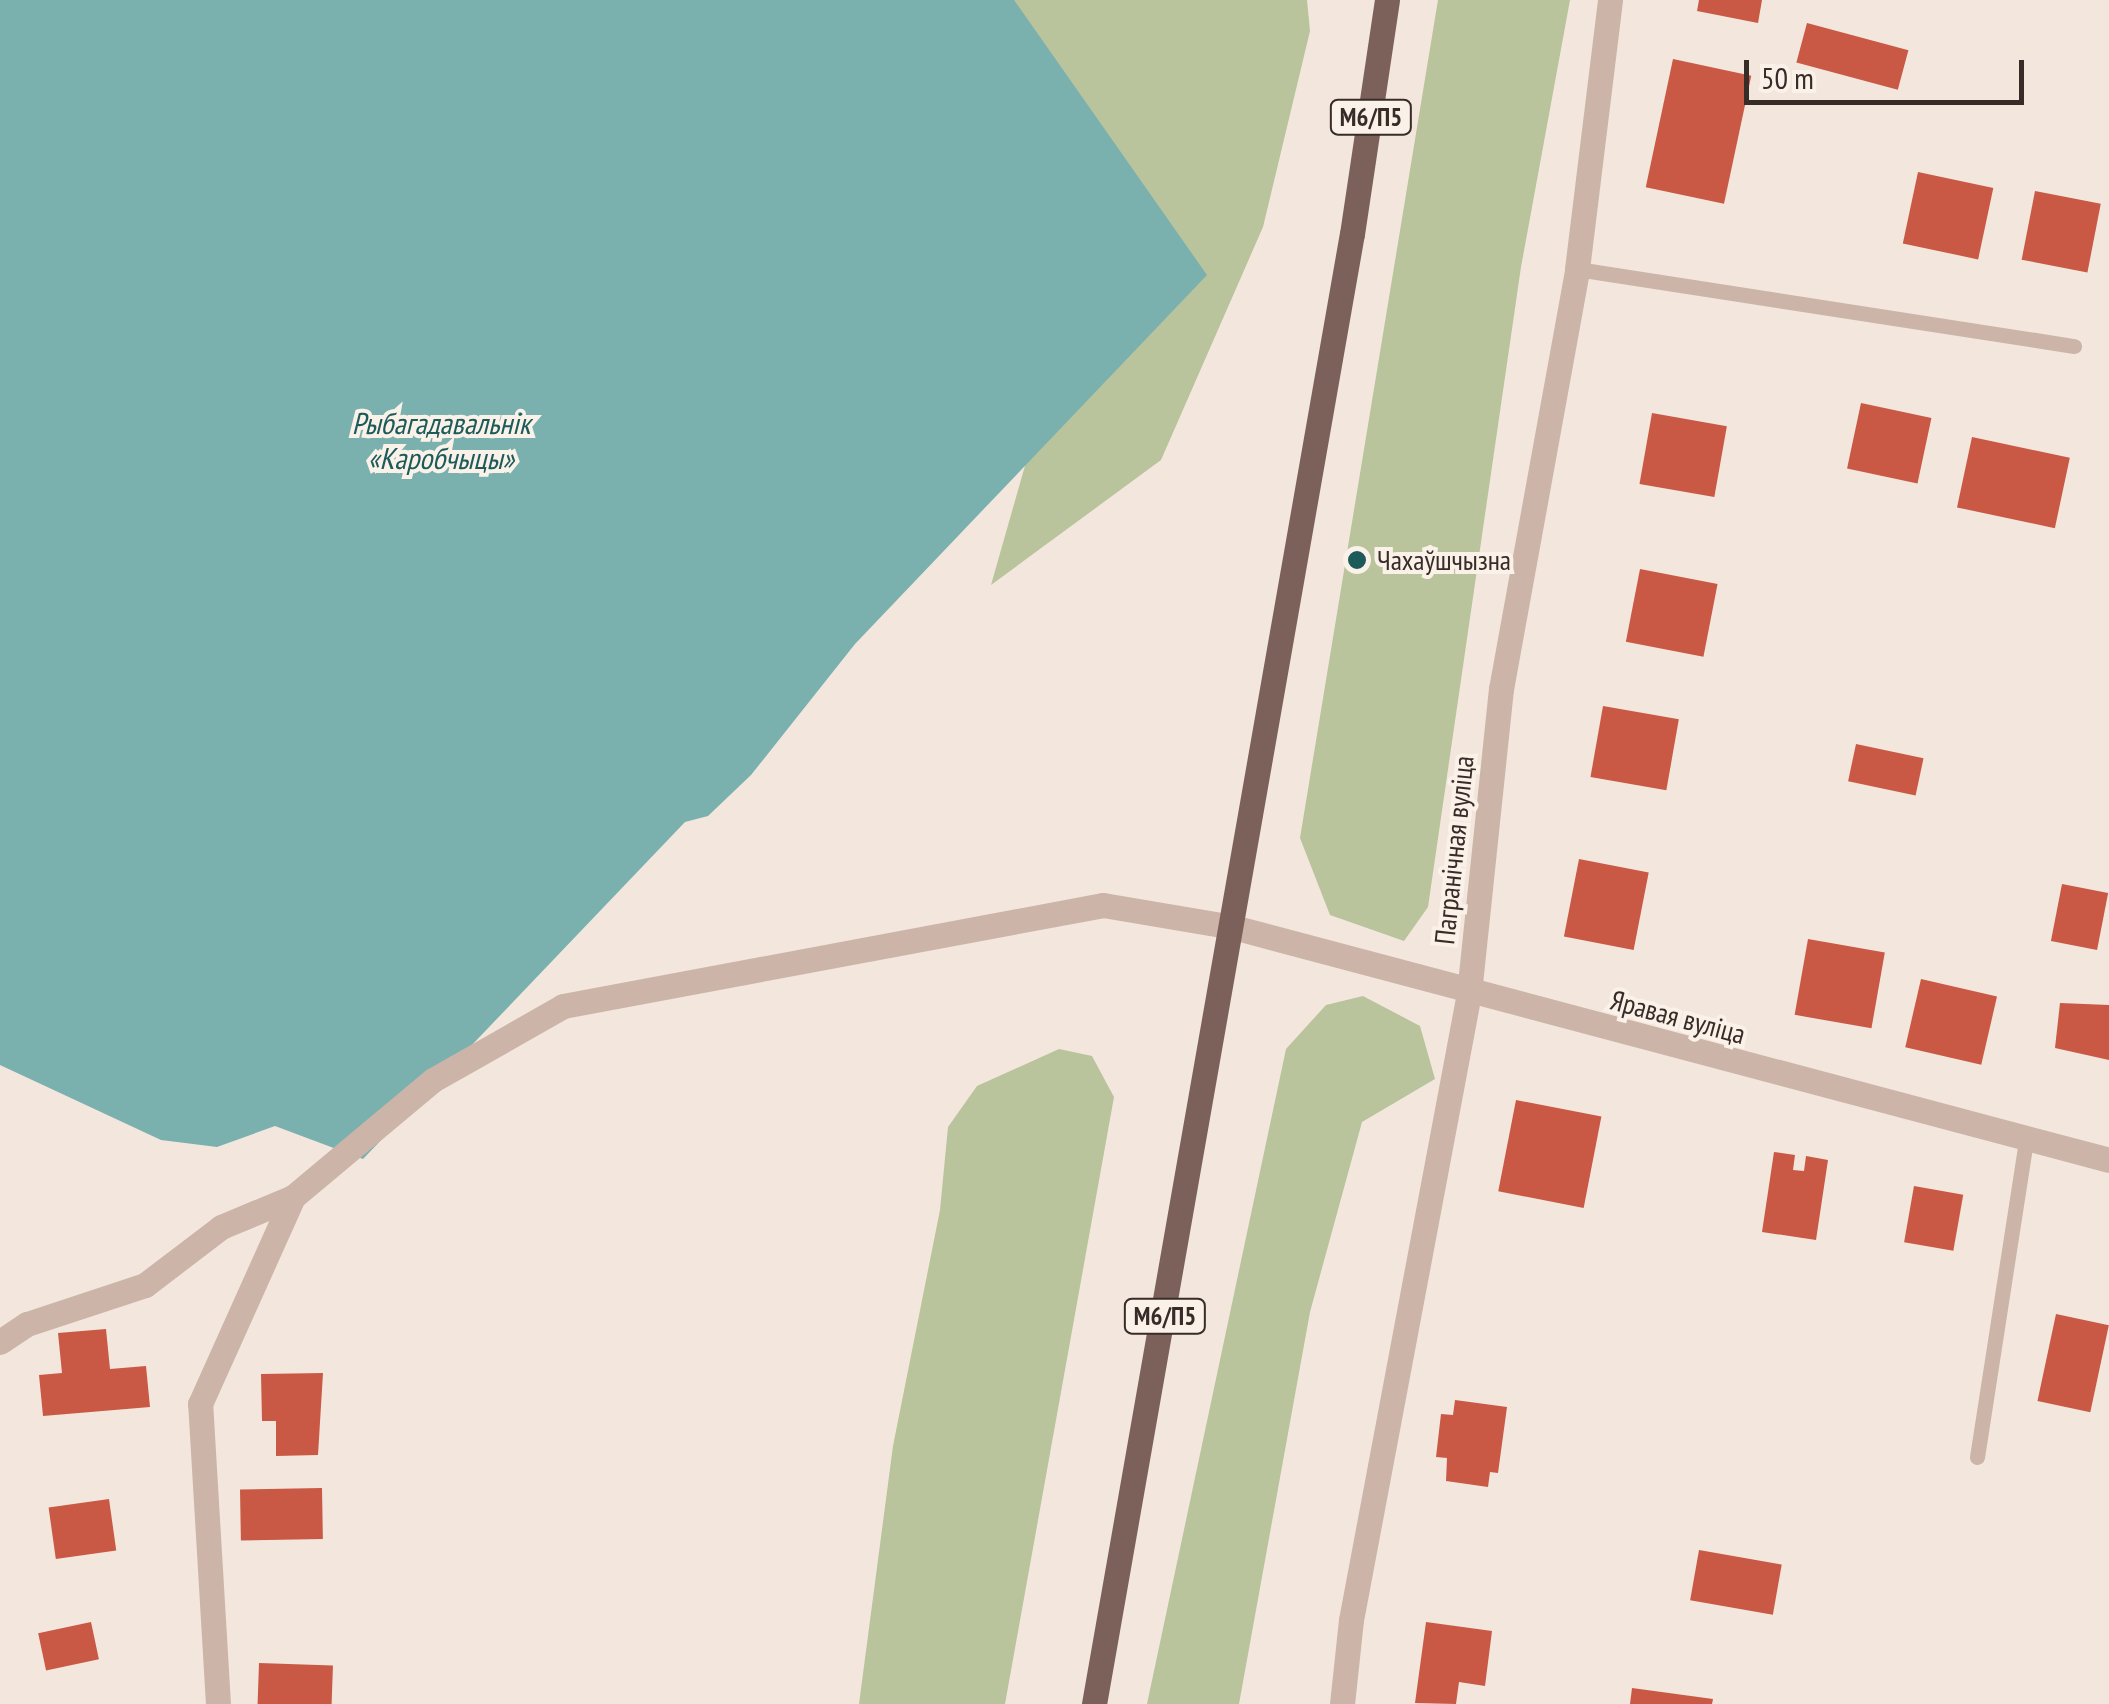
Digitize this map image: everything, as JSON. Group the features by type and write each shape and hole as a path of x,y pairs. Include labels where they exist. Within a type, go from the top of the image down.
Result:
{"main road":[{"name":"М6/П5","path":"1094,1704 1233,927 1386,0"}],"street":[{"name":"Пагранічная вуліца","path":"1342,1704 1350,1620 1469,993 1502,689 1577,269 1610,0"},
{"name":"Яравая вуліца","path":"293,1197 433,1080 564,1006 1103,905 1233,927 1469,993 2109,1160"},
{"path":"0,1342 27,1324 145,1286 220,1227 293,1197"},
{"path":"218,1704 200,1404 293,1197"}],"lane":[{"path":"1577,269 2074,346"},
{"path":"1977,1457 2026,1140"}],"green space":[{"path":"982,0 1307,0 1310,31 1263,227 1161,460 991,585 1044,399"},
{"path":"1438,0 1570,0 1521,267 1428,907 1404,941 1330,915 1300,838"},
{"path":"1363,996 1420,1026 1435,1079 1362,1122 1310,1312 1239,1704 1147,1704 1286,1049 1326,1005"},
{"path":"1059,1049 1092,1056 1114,1097 1005,1704 859,1704 893,1446 940,1210 948,1127 977,1086"}],"water":[{"name":"Рыбагадавальнік «Каробчыцы»","path":"0,0 1014,0 1207,275 855,644 751,775 708,816 685,822 363,1159 275,1126 217,1147 161,1140 0,1065"}],"building":[{"path":"1699,0 1762,0 1758,23 1697,11"},
{"path":"1807,23 1908,50 1898,90 1796,63"},
{"path":"1673,59 1751,76 1724,204 1646,187"},
{"path":"1918,172 1993,188 1978,259 1903,243"},
{"path":"2035,191 2101,204 2087,272 2022,260"},
{"path":"1861,403 1931,418 1917,484 1847,469"},
{"path":"1652,413 1727,426 1714,497 1639,484"},
{"path":"1972,437 2070,458 2055,528 1957,507"},
{"path":"1640,569 1718,584 1703,657 1626,642"},
{"path":"1603,706 1679,719 1666,790 1590,777"},
{"path":"1856,744 1923,758 1916,796 1848,781"},
{"path":"1579,859 1649,873 1634,950 1564,937"},
{"path":"2062,884 2108,893 2097,950 2051,941"},
{"path":"1808,939 1885,953 1871,1028 1795,1015"},
{"path":"1921,979 1997,997 1981,1065 1905,1047"},
{"path":"2060,1003 2109,1005 2109,1060 2055,1048"},
{"path":"1516,1100 1601,1117 1584,1208 1498,1191"},
{"path":"1774,1152 1795,1155 1793,1170 1804,1171 1806,1156 1828,1160 1816,1240 1762,1232"},
{"path":"1914,1186 1963,1195 1953,1251 1904,1242"},
{"path":"2056,1314 2109,1325 2090,1412 2037,1401"},
{"path":"106,1329 110,1369 146,1366 150,1407 43,1416 39,1375 62,1373 58,1333"},
{"path":"323,1373 318,1455 276,1456 276,1421 262,1421 261,1374"},
{"path":"1455,1400 1507,1407 1498,1473 1490,1472 1488,1487 1446,1481 1447,1458 1436,1457 1441,1414 1453,1415"},
{"path":"322,1488 323,1539 241,1540 240,1489"},
{"path":"109,1499 116,1550 56,1559 49,1507"},
{"path":"1699,1550 1782,1565 1773,1615 1690,1600"},
{"path":"91,1622 99,1659 46,1670 38,1633"},
{"path":"1426,1622 1492,1631 1485,1686 1459,1682 1456,1704 1415,1703"},
{"path":"259,1663 333,1666 332,1704 258,1704"},
{"path":"1632,1688 1713,1699 1712,1704 1630,1704"}],"place":[{"name":"Чахаўшчызна","path":"1357,560"}]}
